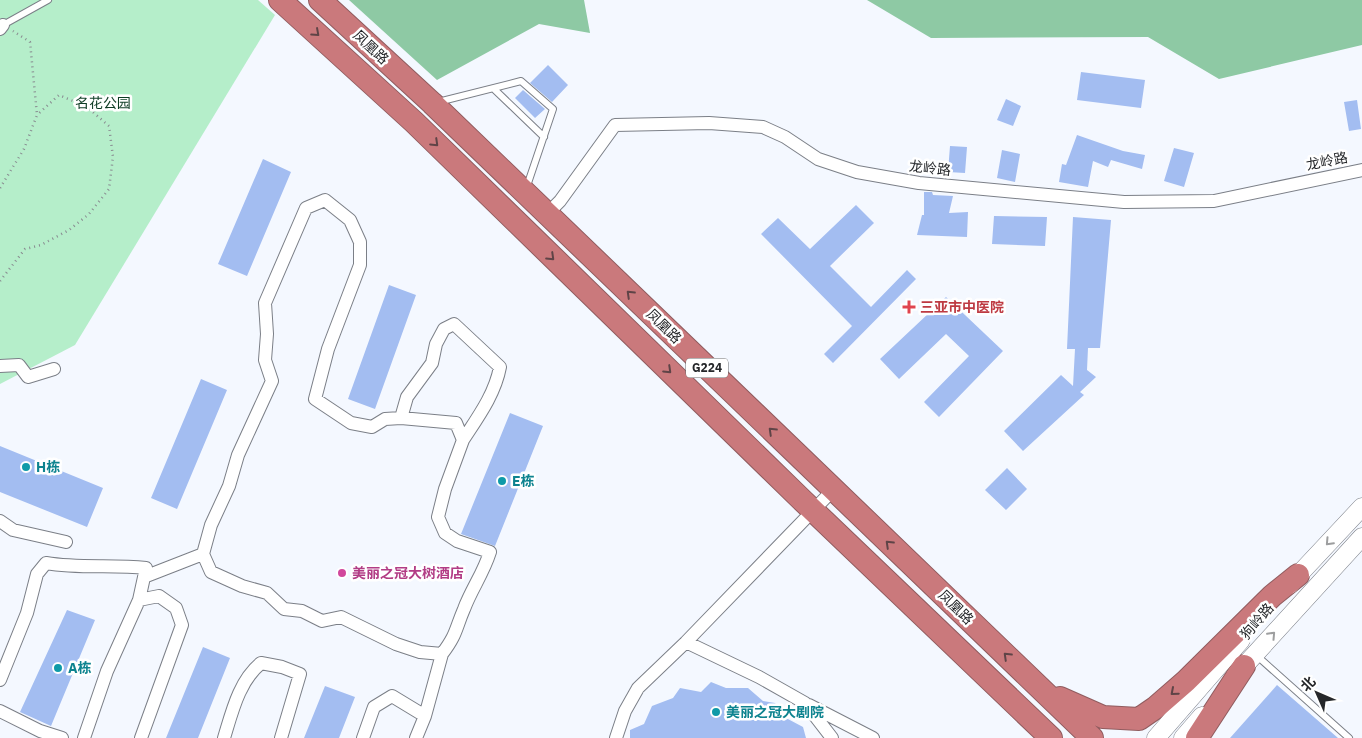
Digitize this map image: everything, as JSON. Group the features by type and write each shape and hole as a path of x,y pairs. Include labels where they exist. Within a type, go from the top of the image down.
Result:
{"highway":[{"name":"凤凰路","path":"280,0 414,122 813,512 1051,738"},
{"name":"凤凰路","path":"320,0 432,103 1092,738"},
{"path":"414,122 432,103"},
{"path":"1029,676 1076,707 1104,717 1139,719 1155,708 1186,681 1272,596 1298,575"},
{"path":"1197,738 1249,660"}],"main road":[{"name":"狗岭路","path":"1156,738 1298,575 1362,507"},
{"name":"狗岭路","path":"1183,738 1249,660 1362,537"}],"street":[{"name":"龙岭路","path":"547,214 560,201 615,125 709,123 763,127 785,137 818,159 857,172 920,183 1124,202 1214,201 1362,170"},
{"path":"442,654 420,652 396,644 341,617 322,621 302,611 284,609 267,593 242,586 212,572 203,554 211,525 229,486 238,455 272,381 265,360 267,334 265,304 306,208 325,200 350,220 360,242 360,265 328,349 315,399 351,422 372,427 385,419 401,418 456,423 463,440"},
{"path":"401,418 407,397 432,363 436,344 444,329 454,324 500,366 498,377 486,405 463,440 445,490 438,517 446,533 457,541 490,552 483,573 464,608 455,637 442,654 425,716 416,738"},
{"path":"0,366 19,366 28,377 54,369"},
{"path":"616,738 625,711 638,688 686,642 833,490"},
{"path":"0,521 12,530 66,542"},
{"path":"144,577 203,554"},
{"path":"0,680 27,613 37,574 46,563 72,567 126,566 146,568 139,600 107,671 84,738"},
{"path":"139,600 159,596 176,608 182,625 141,738"},
{"path":"686,642 758,677 873,738"},
{"path":"224,738 242,686 254,668 261,663 282,666 300,674 281,738"},
{"path":"363,738 374,708 392,696 425,716"},
{"path":"805,703 832,738"},
{"path":"0,711 40,731 62,738"}],"lane":[{"path":"1,27 48,0"},
{"path":"432,103 521,81 553,108 525,192"},
{"path":"494,89 544,137"},
{"path":"1249,660 1349,738"}],"path":[{"path":"0,188 24,149 37,115 30,42 1,27"},
{"path":"0,281 25,249 41,245 69,230 89,214 109,189 113,157 110,126 87,107 59,95 37,115"}],"green space":[{"name":"名花公园","path":"0,0 258,0 275,15 75,345 0,384"},
{"path":"349,0 584,0 590,33 539,24 437,80"},
{"path":"867,0 1362,0 1362,45 1219,79 1148,37 931,38"}],"building":[{"path":"548,65 568,85 552,102 530,83"},
{"path":"1081,72 1145,80 1141,108 1077,100"},
{"path":"523,90 545,109 535,118 515,98"},
{"path":"1006,99 1021,106 1013,126 997,120"},
{"path":"1357,100 1361,129 1349,131 1344,102"},
{"path":"1077,135 1123,151 1145,155 1142,169 1111,160 1108,167 1093,161 1088,187 1059,182 1062,164 1066,165"},
{"path":"950,146 967,147 965,173 948,172"},
{"path":"1174,148 1194,153 1184,187 1164,181"},
{"path":"1002,150 1020,154 1015,182 997,178"},
{"path":"263,159 291,172 247,276 218,264"},
{"path":"924,192 932,192 933,195 953,196 949,213 968,212 967,237 917,235 922,215 924,215"},
{"path":"856,205 874,223 830,266 871,307 907,270 916,279 833,363 824,354 852,326 761,234 778,218 810,249"},
{"path":"994,216 1047,217 1045,246 992,244"},
{"path":"1073,217 1111,220 1100,348 1088,348 1087,370 1096,377 1080,392 1084,395 1023,451 1004,431 1061,375 1073,386 1075,349 1067,349"},
{"path":"389,285 416,295 375,409 348,399"},
{"path":"946,297 1003,351 939,417 924,402 969,356 946,334 899,379 880,359"},
{"path":"201,379 227,390 177,509 151,498"},
{"name":"E栋","path":"510,413 543,426 495,546 461,534"},
{"name":"H栋","path":"0,446 103,488 87,527 0,492"},
{"path":"1007,468 1027,489 1006,510 985,490"},
{"name":"A栋","path":"67,610 95,620 51,726 20,712"},
{"path":"203,647 230,658 198,738 166,738"},
{"name":"美丽之冠大剧院","path":"711,682 726,688 748,688 763,701 775,703 786,718 803,727 806,738 630,738 630,730 644,724 652,706 673,698 680,688 701,692"},
{"path":"1277,685 1338,738 1230,738"},
{"path":"325,686 355,697 339,738 304,738"}],"place":[{"name":"三亚市中医院","path":"909,307"},
{"name":"H栋","path":"26,467"},
{"name":"E栋","path":"502,481"},
{"name":"美丽之冠大树酒店","path":"342,573"},
{"name":"A栋","path":"58,668"},
{"name":"美丽之冠大剧院","path":"716,712"}]}
